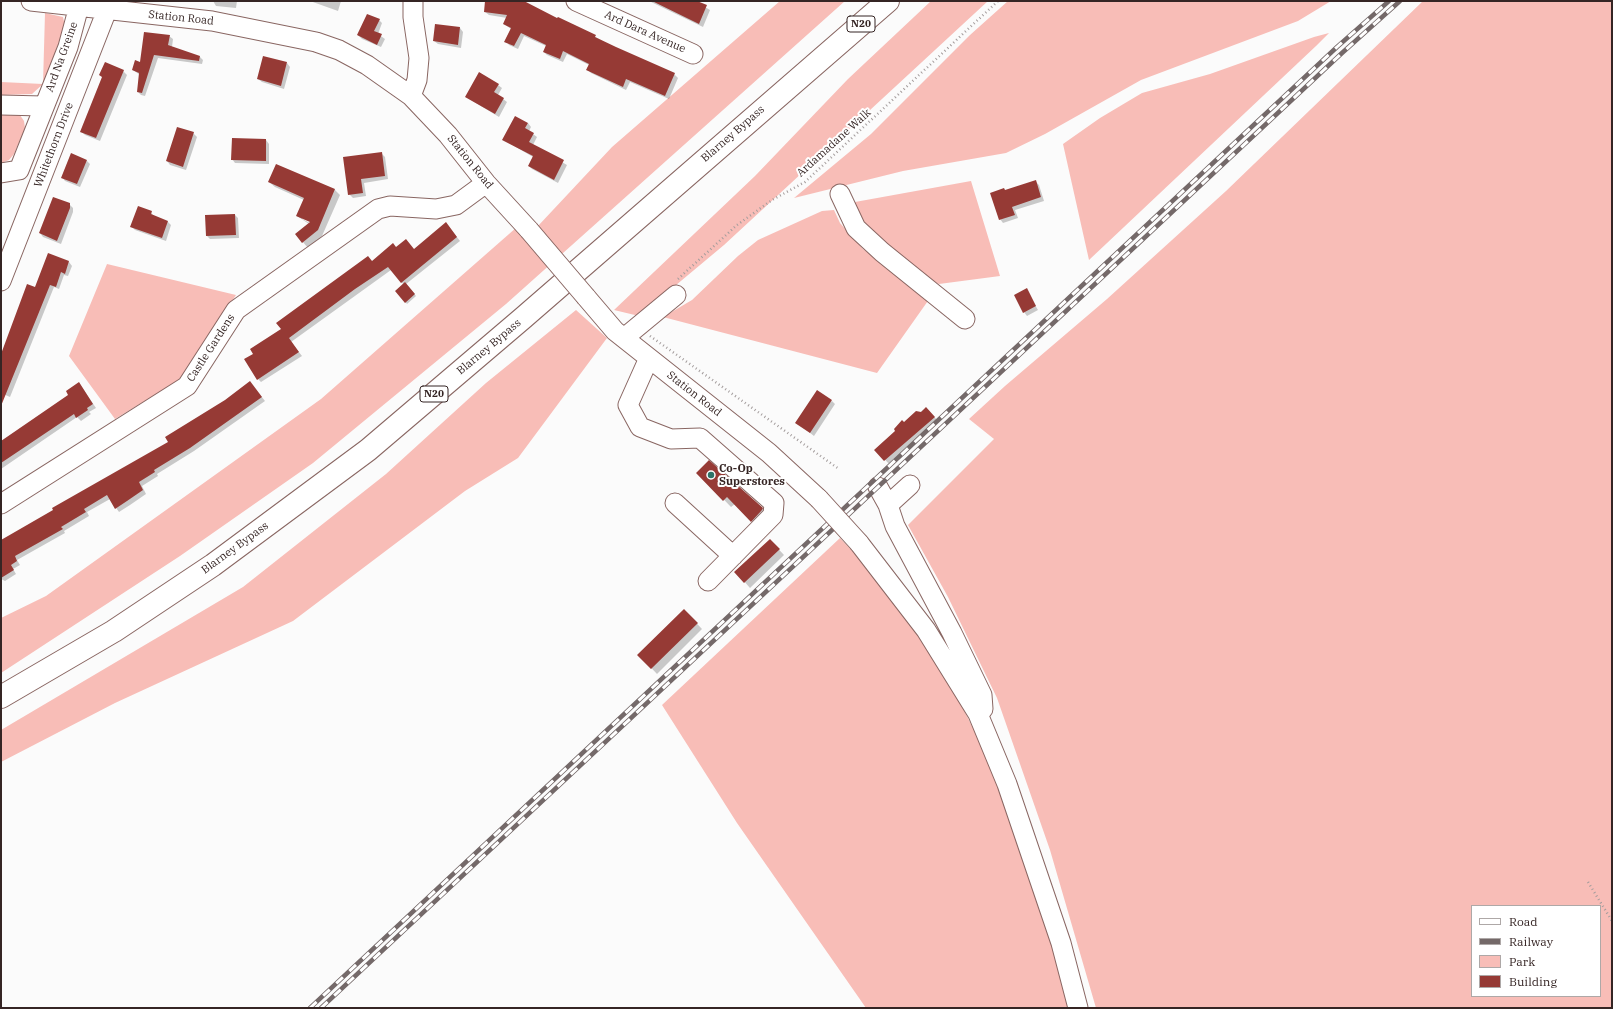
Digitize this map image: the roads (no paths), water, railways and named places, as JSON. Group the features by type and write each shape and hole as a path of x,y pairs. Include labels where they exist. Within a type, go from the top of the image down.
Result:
{"highway":[{"name":"Blarney Bypass","path":"1,697 114,631 214,565 368,450 523,318 888,1"}],"street":[{"name":"Station Road","path":"31,1 212,21 316,42 339,50 367,65 411,96 448,135 486,183 529,230 615,331 631,333 649,358 769,453 819,499 859,543 926,630 978,714 1014,805 1061,943 1078,1008"},
{"path":"411,96 417,80 418,58 413,17 413,1"},
{"name":"Ard Dara Avenue","path":"576,1 693,54"},
{"name":"Ard Na Greine","path":"10,172 43,106 68,47 79,6"},
{"name":"Whitethorn Drive","path":"1,281 107,10"},
{"name":"Ard Na Greine","path":"1,105 43,106"},
{"name":"Castle Gardens","path":"1,504 187,386 236,310 378,209 390,206 436,209 456,205 486,183"},
{"path":"840,194 856,228 882,252 965,319"},
{"path":"631,333 676,288"},
{"path":"649,358 628,405 640,427 671,439 700,438 774,503 774,515 708,581"},
{"path":"888,506 910,485"},
{"path":"878,487 888,506 895,526 952,633 982,695 983,709 978,714"},
{"path":"675,503 733,556"}],"railway":[{"path":"310,1008 1337,47 1389,1"},
{"path":"321,1008 1342,53 1400,1"}],"place":[{"name":"Co-Op Superstores","path":"711,475"}]}
